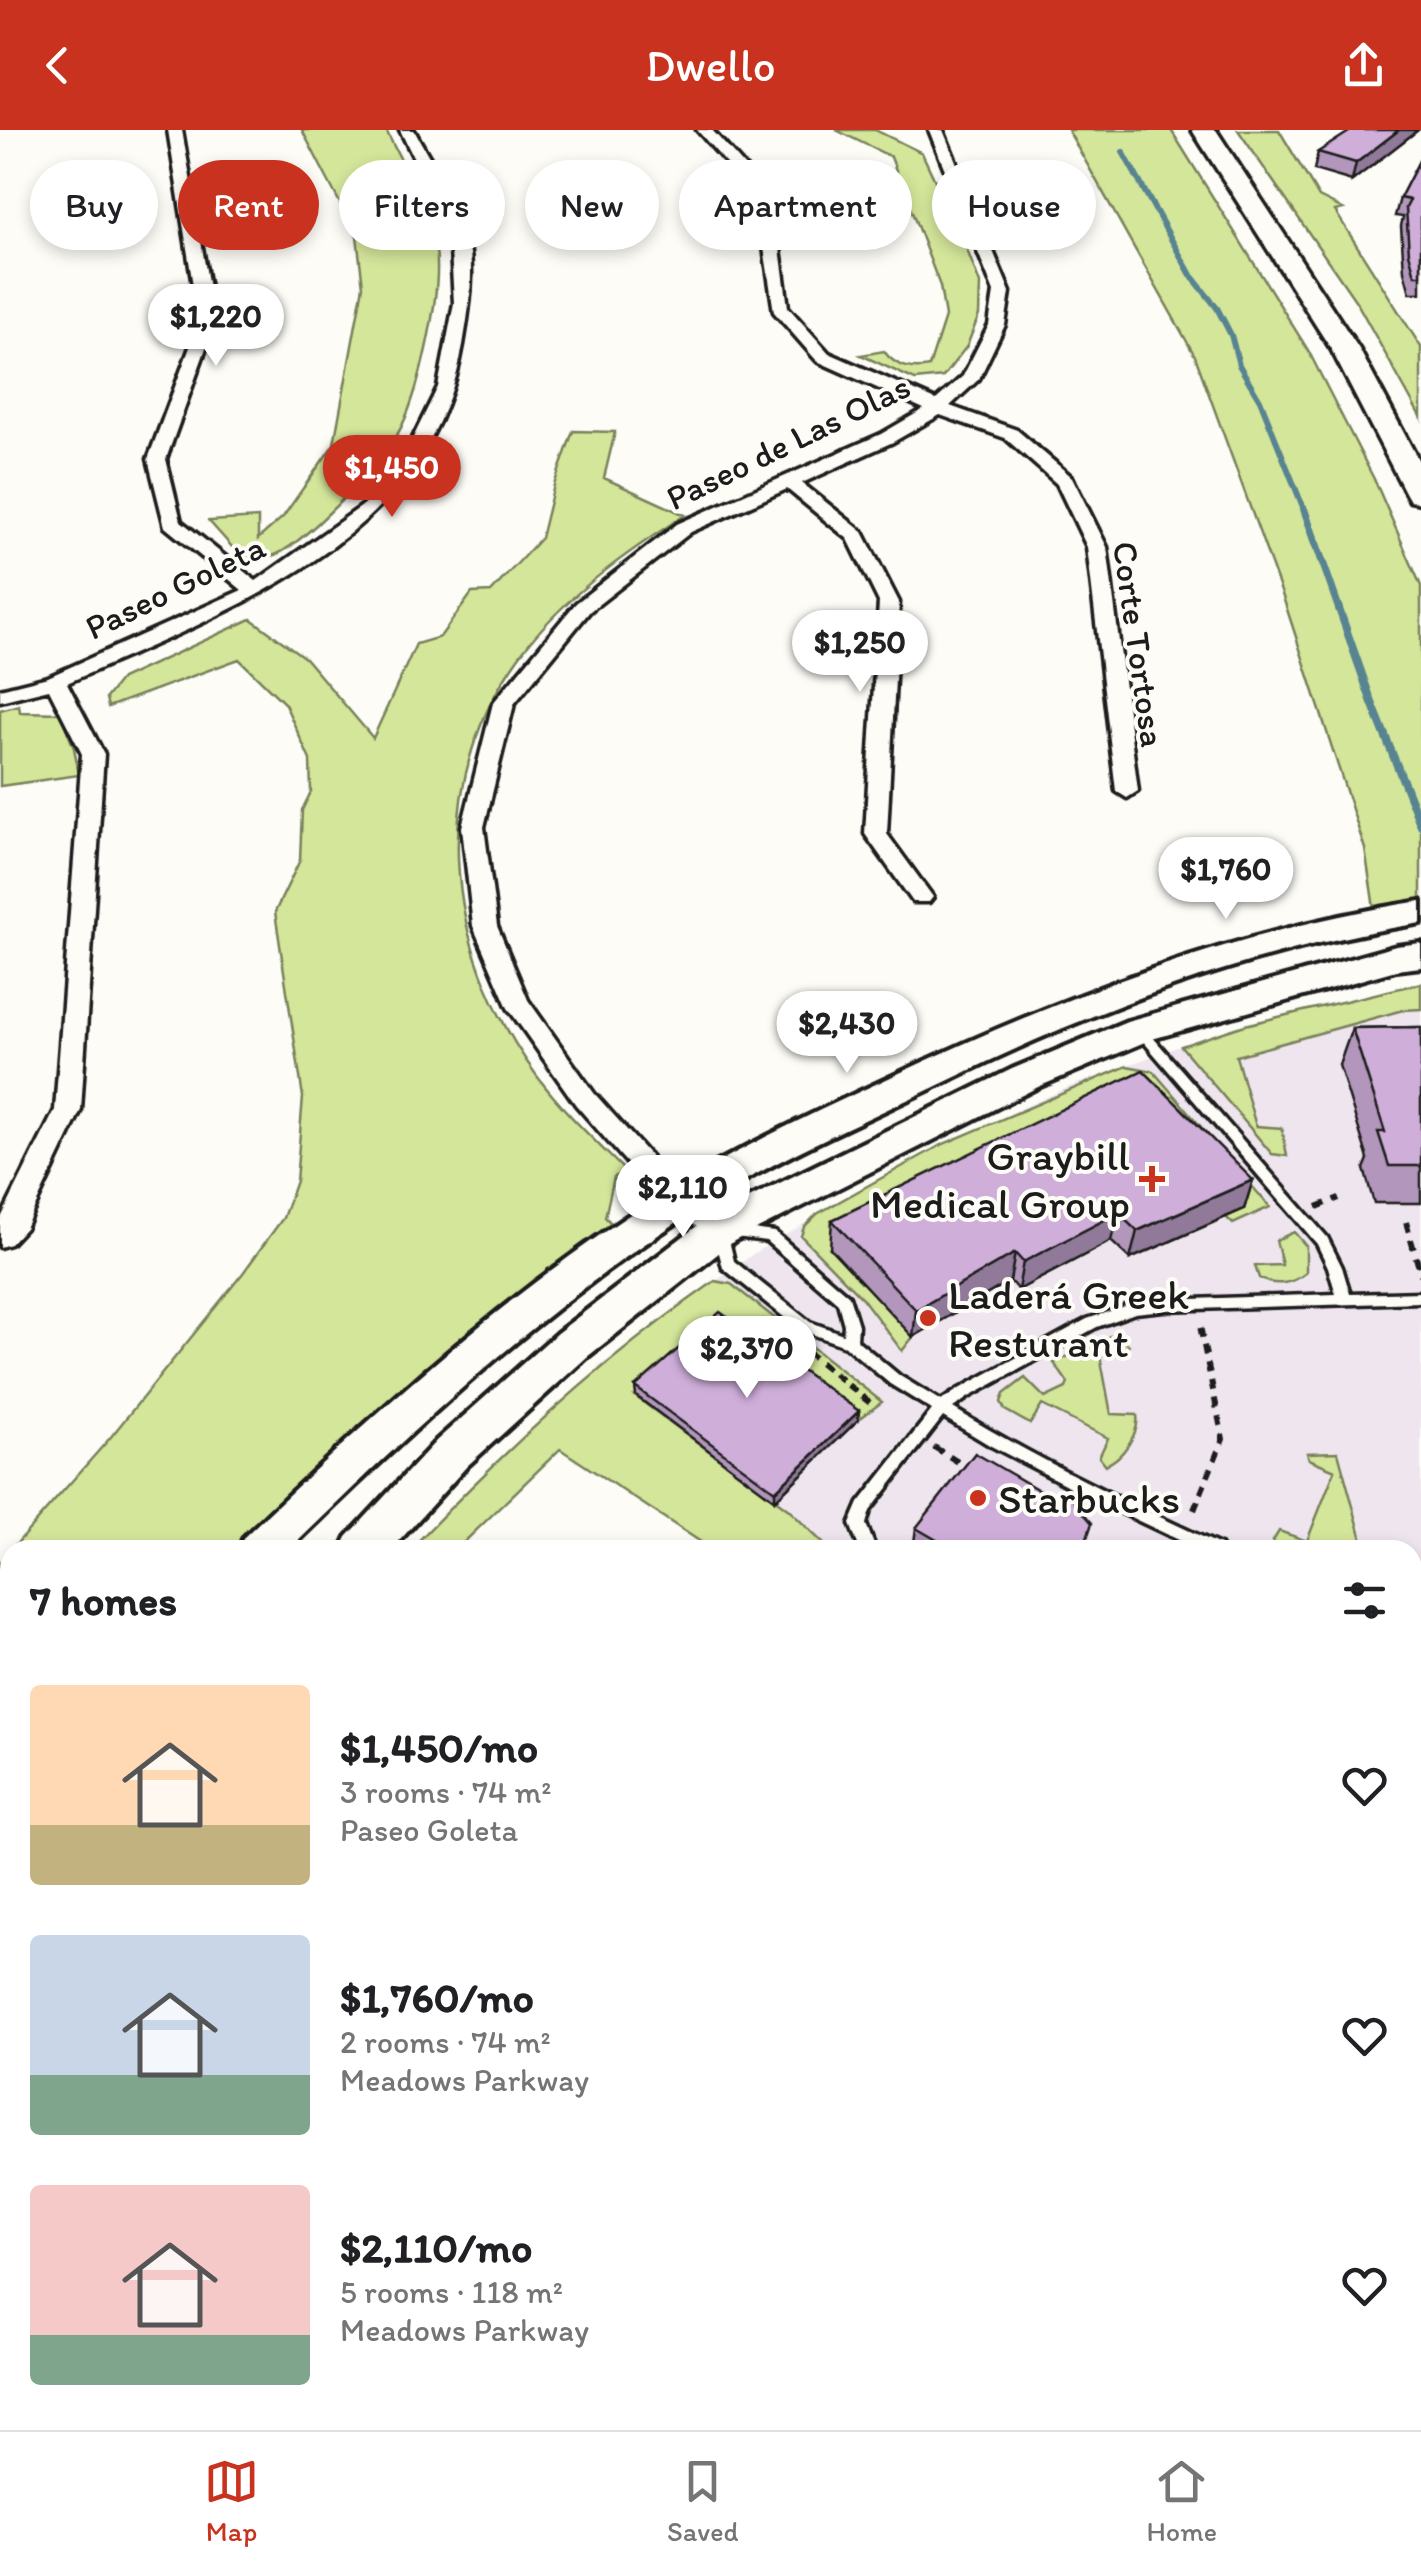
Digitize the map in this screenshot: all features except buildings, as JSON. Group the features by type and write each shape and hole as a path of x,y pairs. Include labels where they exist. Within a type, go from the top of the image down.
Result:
{"main road":[{"path":"1204,130 1336,334 1421,494"},
{"path":"271,1540 438,1381 677,1202 736,1168 1052,1015 1212,960 1320,930 1421,912"},
{"path":"373,1540 452,1453 572,1345 720,1230 1025,1078 1140,1030 1396,958 1421,955"}],"street":[{"path":"176,130 207,323 157,459 172,523 256,592"},
{"name":"Paseo Goleta","path":"0,694 55,681 256,592 369,510 417,449 447,388 462,303 458,232 406,130"},
{"name":"Corte Tortosa","path":"704,130 756,188 772,241 780,308 823,357 938,408 1010,434 1066,482 1097,546 1127,792"},
{"name":"Paseo de Las Olas","path":"720,1230 677,1202 584,1099 517,1002 485,926 473,827 504,703 582,607 684,528 886,438 938,408 970,379 996,325 1002,292 936,130"},
{"path":"787,480 856,536 889,602 876,834 920,898"},
{"path":"0,1237 16,1221 68,1110 93,754 55,681"}],"lane":[{"path":"1140,1030 1322,1242 1344,1298"},
{"path":"850,1342 851,1326 844,1300 770,1236 720,1230 728,1264 806,1326 850,1342 895,1380 941,1410 1110,1501 1193,1540"},
{"path":"861,1540 858,1524 864,1508 941,1410 983,1380 1092,1324 1134,1308 1421,1297"}],"path":[{"path":"1406,1222 1421,1275"},
{"path":"1194,1510 1223,1439 1200,1324"},
{"path":"958,1482 969,1469"},
{"path":"913,1540 927,1522"}],"shaded area":[{"path":"1421,983 1421,1540 820,1540 788,1510 597,1368 756,1252 941,1145 1069,1087 1196,1040"}],"green space":[{"path":"302,130 386,130 401,160 339,160 339,201"},
{"path":"836,130 875,130 922,153 932,174 932,250 967,250 980,284 979,315 967,346 943,377 915,380 861,355 884,351 904,366 929,367 945,317 940,286 912,212 912,160 891,157"},
{"path":"1068,130 1171,130 1308,350 1375,481 1421,586 1421,900 1374,908 1365,849 1283,597 1195,356 1096,180 1096,160 1085,160"},
{"path":"1238,130 1279,130 1319,197 1343,209 1335,211 1421,347 1421,418 1357,303"},
{"path":"359,250 436,250 432,317 421,371 405,418 388,448 358,483 301,538 272,556 241,557 209,521 258,518 258,539 283,517 334,444 363,286"},
{"path":"573,431 615,432 604,478 685,515 621,558 581,591 527,646 494,697 472,750 460,805 458,861 465,918 481,973 505,1026 537,1076 625,1171 614,1177 605,1217 614,1226 422,1370 242,1540 20,1540 110,1438 243,1273 283,1218 296,1181 303,1097 275,912 300,860 302,810 311,792 310,760 285,704 239,659 108,707 106,698 121,679 251,619 305,658 373,738 416,644 440,637 472,593 491,592 541,538"},
{"path":"19,705 20,712 60,713 74,748 79,775 0,786 0,710"},
{"path":"1421,983 1421,1009 1403,1010 1236,1056 1256,1126 1282,1128 1287,1156 1272,1154 1181,1046 1245,1025"},
{"path":"1127,1066 1153,1071 1270,1207 1233,1224 1226,1217 830,1248 913,1337 902,1351 862,1298 801,1236 817,1214 941,1145"},
{"path":"1294,1232 1306,1246 1306,1273 1283,1283 1259,1278 1255,1266 1282,1265 1276,1240"},
{"path":"715,1281 731,1284 882,1402 858,1420 636,1397 789,1510 820,1540 698,1540 560,1449 466,1540 420,1540 555,1408"},
{"path":"1110,1336 1118,1336 1129,1345 1124,1354 1100,1355 1111,1414 1137,1415 1137,1422 1128,1445 1105,1465 1099,1457 1108,1438 1042,1405 1030,1424 1005,1410 1001,1402 1004,1394 1025,1378 1045,1398 1066,1388 1068,1383 1054,1363"},
{"path":"1338,1452 1362,1540 1307,1540 1335,1470 1309,1459 1307,1453"},
{"path":"1279,1531 1304,1540 1274,1540"}],"waterway":[{"path":"1123,152 1191,275 1217,308 1231,335 1239,365 1260,400 1305,512"},
{"path":"1304,509 1371,700 1421,826"}],"place":[{"name":"Graybill Medical Group","path":"1152,1179"},
{"name":"Laderá Greek Resturant","path":"928,1318"},
{"name":"Starbucks","path":"978,1498"}]}
